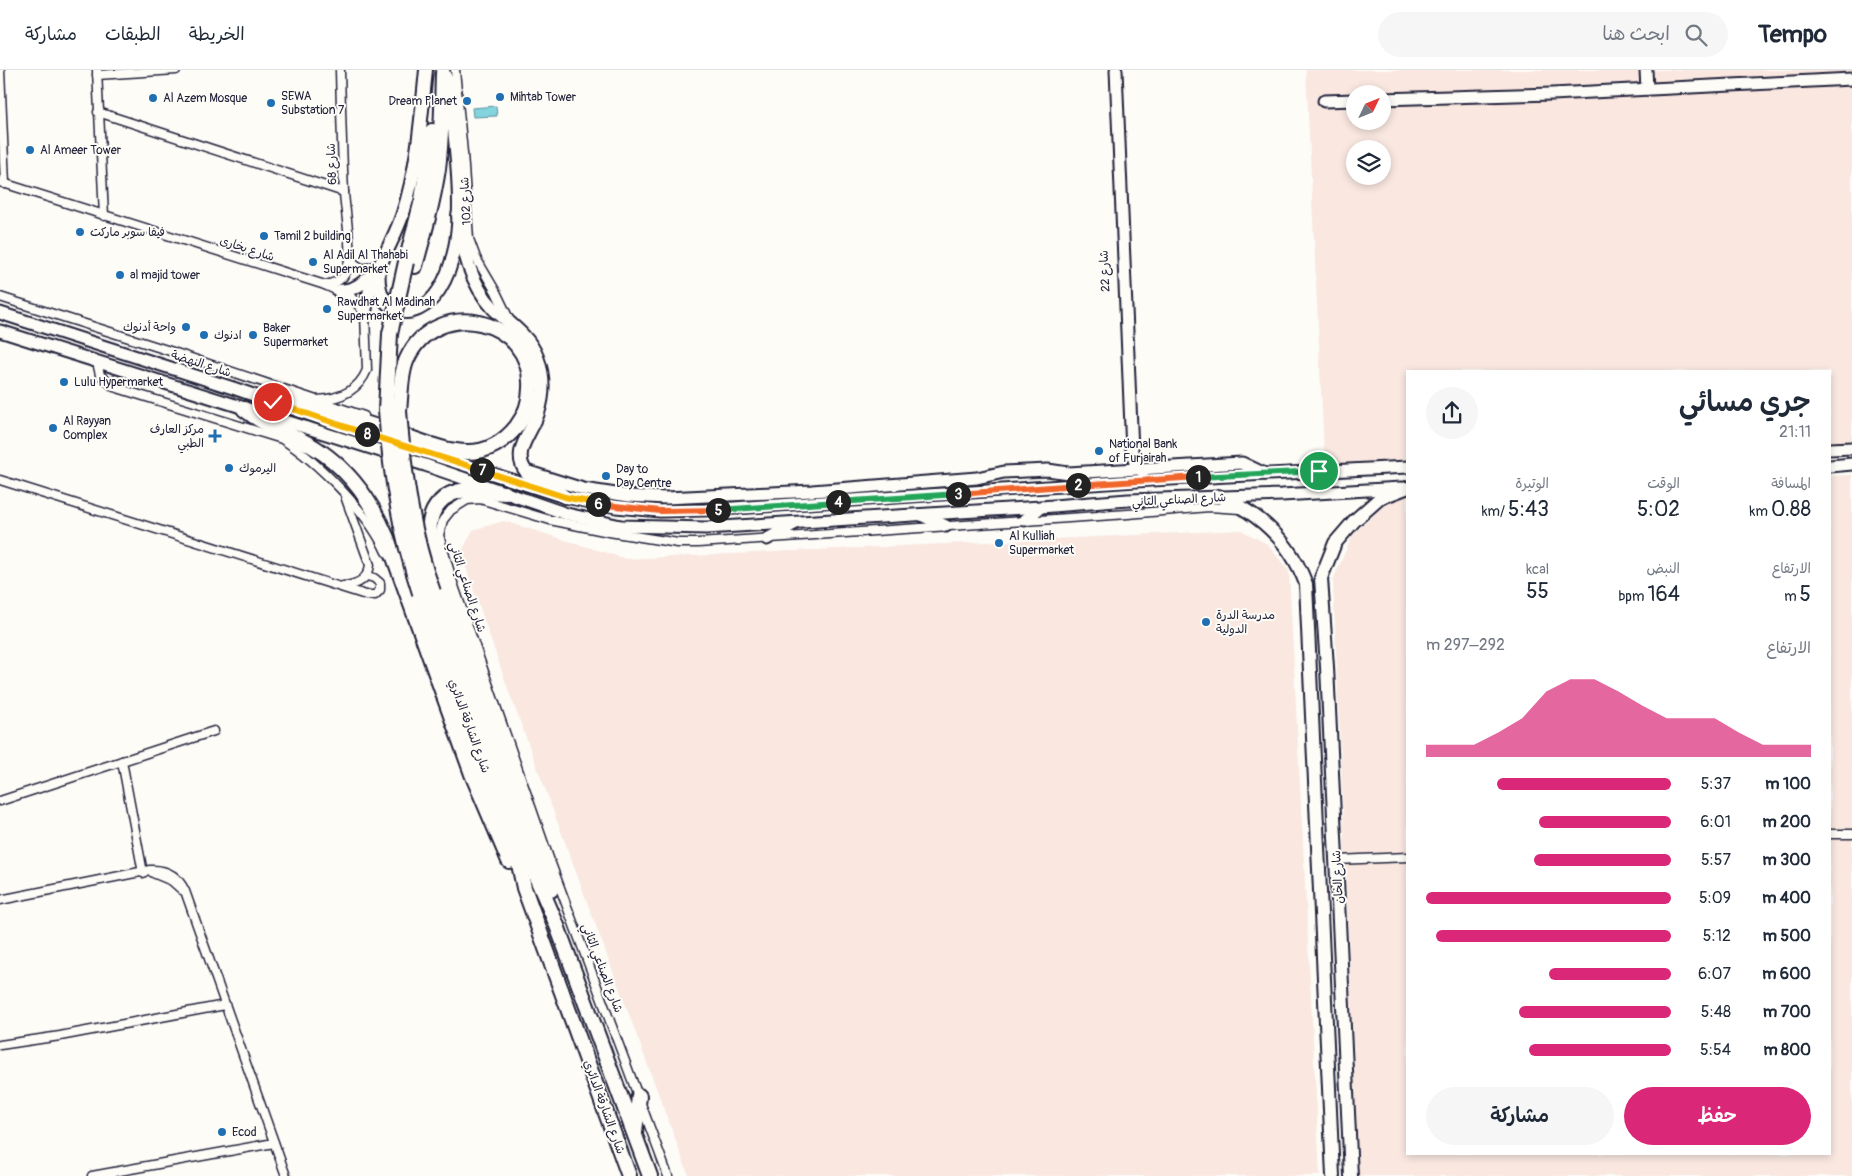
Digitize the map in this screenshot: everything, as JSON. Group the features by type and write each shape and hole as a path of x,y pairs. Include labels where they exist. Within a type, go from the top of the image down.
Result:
{"highway":[{"name":"شارع الشارقة الدائري","path":"444,71 438,168 428,218 410,264 406,300 394,336 396,386 392,411 402,448 412,518 421,555 427,593 519,864 524,888 629,1176"},
{"path":"273,402 281,398 290,399 378,428 457,451 484,450 498,444 509,435 526,413 530,399 531,382 525,358 509,337 484,323 468,320 453,322 435,328 420,340 407,358 392,411"},
{"path":"244,409 267,424 315,447 347,474 380,520 472,774 512,868 524,888"},
{"path":"505,493 467,490 451,494 437,505 433,513 430,522 430,537 440,573 552,891 556,923"},
{"name":"شارع الشارقة الدائري","path":"427,593 534,872 556,923 650,1176"},
{"path":"635,1135 639,1096"}],"main road":[{"path":"365,313 370,288 402,216 414,176 426,70"},
{"name":"شارع 22","path":"1108,70 1128,447 1126,459 1121,470"},
{"name":"شارع 22","path":"1116,70 1132,451 1133,459 1140,469"},
{"path":"1646,70 1647,89"},
{"path":"444,71 449,91 456,150 458,215 463,245 470,270 489,303 523,335 534,351 541,368 543,382 539,411 521,449 522,463 532,478 555,488 565,497"},
{"path":"1391,99 1852,79"},
{"path":"1324,101 1346,100"},
{"path":"381,265 379,288 381,295 391,307 404,312 423,306 438,291 448,272 454,251 458,215"},
{"path":"339,291 360,286 381,265"},
{"name":"شارع النهضة","path":"0,313 565,497 616,507 660,511 705,510 1151,480 1406,468"},
{"path":"0,331 244,409 425,464 567,514 621,526 706,528 1041,508 1128,500 1282,495 1406,488"},
{"path":"1831,449 1852,448"},
{"path":"526,471 583,489 647,498 686,498 977,478 1004,472 1048,470 1068,473 1242,463 1265,474"},
{"path":"1831,466 1852,464"},
{"path":"1140,469 1151,480"},
{"name":"شارع الخان","path":"1351,1176 1328,667 1320,578 1335,543 1354,521 1380,498 1406,488"},
{"path":"753,507 775,492"},
{"path":"1218,496 1248,510"},
{"path":"647,498 660,511"},
{"path":"1024,520 1041,508"},
{"name":"شارع الخان","path":"1248,510 1265,523 1285,544 1299,567 1306,584 1333,1176"},
{"path":"919,514 946,526"},
{"path":"595,521 609,532"},
{"path":"767,539 800,521"}],"street":[{"path":"0,70 3,183"},
{"path":"104,216 97,72 176,70"},
{"name":"شارع 68","path":"325,285 338,282 343,277 346,272 349,256 344,192 340,70"},
{"name":"شارع 102","path":"444,71 464,153 469,239 476,258 496,292 510,323"},
{"path":"98,112 344,192"},
{"name":"شارع بخارى","path":"3,183 325,285 356,302 365,313"},
{"path":"349,256 353,263 362,268 381,265"},
{"path":"0,297 367,417 378,428"},
{"path":"317,400 340,397 353,389 363,378 368,365 365,313"},
{"path":"97,362 100,375 114,387 282,439 303,454 344,494 374,528 395,575 404,586"},
{"path":"0,480 366,595 375,595 380,590 380,582 367,576"},
{"path":"339,586 356,583 367,576 369,571 369,558 344,494"},
{"name":"شارع الصناعي الثاني","path":"668,1176 550,861 453,583 439,535 443,520 451,510 462,502 474,498 487,500 550,520 678,543 767,539 1208,507 1248,510"},
{"path":"0,801 214,732"},
{"path":"122,761 143,872"},
{"path":"1831,834 1852,834"},
{"path":"1337,860 1406,856"},
{"path":"0,900 143,872 158,874 178,886 187,898 286,1176"},
{"path":"0,1045 60,1036 225,1005"},
{"path":"92,1176 274,1143"}],"shaded area":[{"path":"1306,70 1852,70 1852,444 1831,445 1831,370 1406,370 1406,468 1325,473"},
{"path":"1852,475 1852,1176 1359,1176 1333,580 1352,536 1386,503 1406,496 1406,1155 1831,1155 1831,476"},
{"path":"504,521 626,559 1241,530 1267,544 1289,571 1320,1176 689,1176 508,689 461,553 473,530"}],"water":[{"path":"496,106 497,116 473,117 472,108"}],"place":[{"name":"Mihtab Tower","path":"500,97"},
{"name":"Al Azem Mosque","path":"153,98"},
{"name":"Dream Planet","path":"467,101"},
{"name":"SEWA Substation 7","path":"271,103"},
{"name":"Al Ameer Tower","path":"30,150"},
{"name":"فيفا سوبر ماركت","path":"80,232"},
{"name":"Tamil 2 building","path":"264,236"},
{"name":"Al Adil Al Thahabi Supermarket","path":"313,262"},
{"name":"al majid tower","path":"120,275"},
{"name":"Rawdhat Al Madinah Supermarket","path":"327,309"},
{"name":"واحة أدنوك","path":"186,327"},
{"name":"ادنوك","path":"204,335"},
{"name":"Baker Supermarket","path":"253,335"},
{"name":"Lulu Hypermarket","path":"64,382"},
{"name":"Al Rayyan Complex","path":"53,428"},
{"name":"مركز العارف الطبي","path":"215,436"},
{"name":"National Bank of Furjairah","path":"1099,451"},
{"name":"اليرموك","path":"229,468"},
{"name":"Day to Day Centre","path":"606,476"},
{"name":"Al Kulliah Supermarket","path":"999,543"},
{"name":"مدرسة الدرة الدولية","path":"1206,622"},
{"name":"Ecod","path":"222,1132"}],"route":[{"path":"273,402 565,497 616,507 660,511 705,510 1151,480 1319,471"}]}
